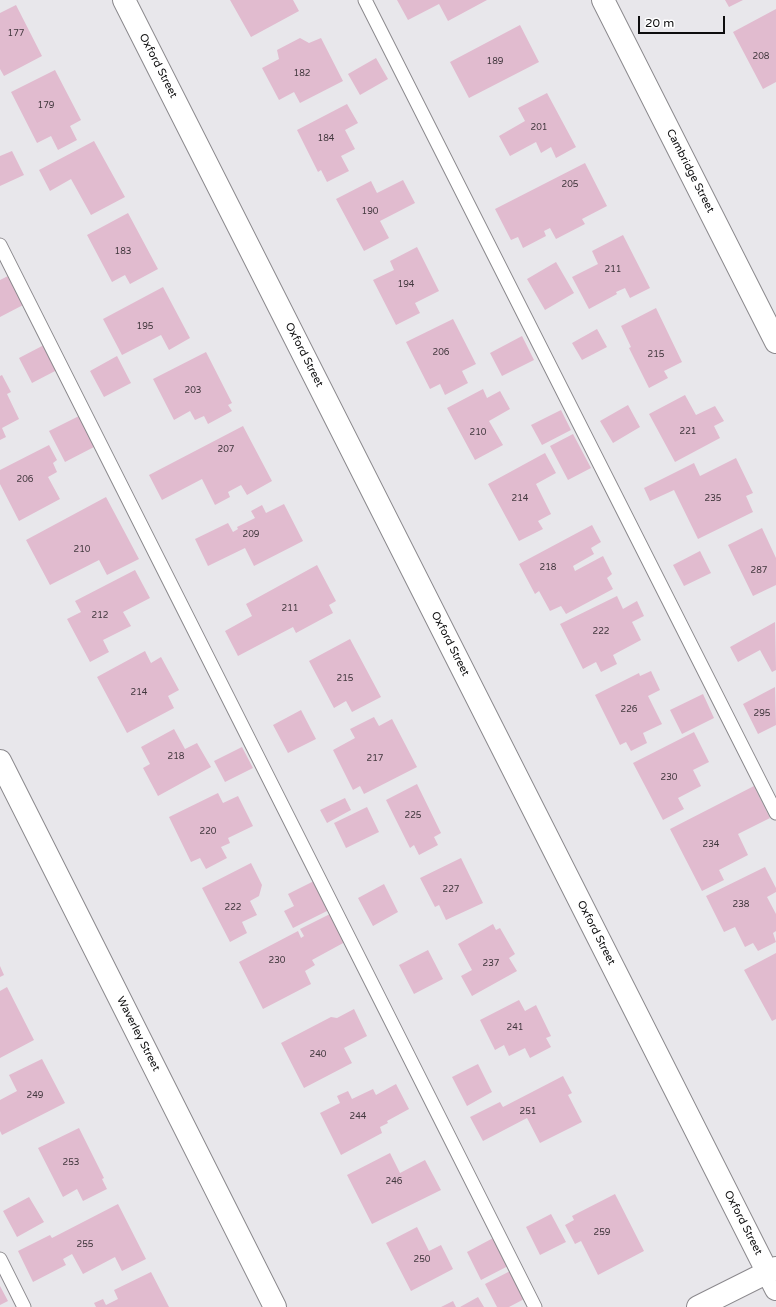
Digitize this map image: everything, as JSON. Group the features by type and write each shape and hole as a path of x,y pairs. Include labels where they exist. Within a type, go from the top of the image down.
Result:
{"street":[{"name":"Oxford Street","path":"124,0 773,1276"},
{"name":"Cambridge Street","path":"603,0 776,342"},
{"name":"Waverley Street","path":"0,761 275,1307"},
{"path":"698,1307 773,1276"}],"lane":[{"path":"365,0 776,813"},
{"path":"0,245 535,1307"},
{"path":"0,1259 24,1307"}],"building":[{"path":"230,0 293,0 299,11 251,37"},
{"path":"397,0 487,0 448,21 439,4 408,20"},
{"path":"725,0 743,0 729,7"},
{"path":"16,5 42,56 4,76 0,69 0,13"},
{"path":"776,9 776,82 763,89 733,32"},
{"path":"520,25 539,62 469,98 450,62"},
{"path":"300,38 309,43 321,38 343,81 300,103 294,92 279,100 262,68 279,59 277,50"},
{"path":"376,58 388,79 360,95 348,74"},
{"path":"55,70 81,120 70,126 77,140 58,150 51,136 37,143 11,92"},
{"path":"547,93 576,147 556,158 551,147 541,153 536,142 510,156 499,136 525,121 518,108"},
{"path":"347,104 358,123 345,130 355,149 341,156 349,171 327,182 321,170 318,172 297,130"},
{"path":"94,141 125,197 91,215 71,179 50,191 39,170"},
{"path":"12,151 24,175 0,186 0,156"},
{"path":"585,163 607,206 582,219 585,224 556,239 550,228 544,231 546,236 523,248 518,237 511,240 495,209"},
{"path":"403,180 415,203 380,221 389,238 364,251 336,199 371,181 377,193"},
{"path":"128,213 158,269 130,284 125,275 112,282 87,235"},
{"path":"623,235 650,288 630,298 625,288 589,309 572,277 598,264 592,251"},
{"path":"417,247 439,291 415,303 420,313 396,325 373,280 394,270 390,261"},
{"path":"556,262 574,293 545,310 527,279"},
{"path":"10,275 25,304 0,317 0,280"},
{"path":"163,287 190,338 169,350 161,335 122,355 103,319"},
{"path":"656,308 682,362 664,371 668,378 649,388 629,348 631,347 621,326"},
{"path":"453,319 476,364 462,371 468,383 445,395 440,384 430,389 406,342"},
{"path":"597,329 607,347 582,360 572,343"},
{"path":"522,336 534,360 502,376 490,353"},
{"path":"44,345 57,370 32,383 19,358"},
{"path":"206,352 232,403 228,405 232,411 208,424 204,416 195,420 190,411 174,420 153,379"},
{"path":"117,356 131,383 104,397 90,371"},
{"path":"2,375 11,392 7,394 19,419 2,428 6,437 0,440 0,376"},
{"path":"483,389 487,398 500,391 510,409 489,421 503,445 475,460 447,408"},
{"path":"685,395 696,415 715,406 724,421 714,426 720,438 675,462 649,414"},
{"path":"628,405 640,427 613,443 600,421"},
{"path":"561,410 571,430 542,445 531,425"},
{"path":"79,416 94,447 65,462 49,431"},
{"path":"243,426 272,481 247,495 241,485 228,492 230,497 215,505 202,479 162,500 149,475"},
{"path":"573,434 591,468 568,480 550,446"},
{"path":"49,445 57,460 53,463 57,472 48,477 60,499 19,521 0,484 0,470"},
{"path":"545,453 556,473 536,484 551,514 538,521 543,529 519,541 488,484"},
{"path":"736,458 753,493 746,496 753,512 698,539 674,490 650,501 644,488 694,463 700,476"},
{"path":"106,497 139,559 107,575 99,560 50,585 26,540"},
{"path":"284,504 303,541 254,566 245,548 208,566 195,539 228,523 233,532 238,529 237,527 255,518 251,511 262,505 266,513"},
{"path":"592,525 601,542 591,548 594,554 573,566 575,571 603,556 612,574 607,578 613,589 566,614 561,606 550,611 539,591 535,594 519,564"},
{"path":"762,528 776,558 776,585 753,596 728,545"},
{"path":"700,551 711,573 684,586 673,565"},
{"path":"317,565 336,601 329,605 333,613 296,633 293,627 238,656 225,631 252,616 246,604"},
{"path":"135,570 150,598 123,612 131,626 103,640 109,652 90,662 67,619 81,612 75,601"},
{"path":"617,596 623,609 637,601 644,616 632,622 641,640 613,655 617,664 601,672 596,662 583,669 560,624"},
{"path":"775,622 776,670 772,672 760,650 738,662 730,647"},
{"path":"350,639 381,697 352,712 346,701 334,708 309,661"},
{"path":"145,651 151,663 161,657 179,690 168,696 174,708 127,733 97,677"},
{"path":"651,671 660,690 648,696 662,724 643,733 647,743 631,751 626,742 620,745 595,695 639,673 640,676"},
{"path":"775,687 776,725 758,734 743,704"},
{"path":"703,694 714,718 682,734 670,710"},
{"path":"301,710 316,739 288,753 273,725"},
{"path":"374,717 379,726 392,719 417,767 364,794 360,786 353,790 333,750 355,738 350,729"},
{"path":"174,729 185,749 197,743 211,767 158,796 143,768 150,764 141,747"},
{"path":"694,732 709,762 693,770 701,786 678,798 684,809 663,820 633,763"},
{"path":"242,747 253,768 225,782 214,761"},
{"path":"417,784 441,833 434,837 438,845 419,855 414,845 410,848 386,800"},
{"path":"754,786 770,818 738,834 748,855 719,870 724,880 702,891 670,829"},
{"path":"218,793 223,803 238,796 253,826 228,838 230,843 221,847 227,858 206,869 200,858 191,862 169,817"},
{"path":"345,798 351,810 327,823 320,810"},
{"path":"367,807 379,832 346,848 334,823"},
{"path":"461,858 483,903 446,920 439,905 435,907 420,878"},
{"path":"251,863 262,885 259,896 250,901 257,915 242,922 247,933 230,942 202,888"},
{"path":"765,867 776,888 776,892 767,897 776,914 776,931 773,933 776,942 758,951 753,943 745,947 735,927 724,932 706,896"},
{"path":"316,880 331,909 293,928 284,911 294,906 288,894"},
{"path":"384,884 398,912 373,926 358,898"},
{"path":"330,914 345,942 312,960 315,965 305,971 311,984 263,1009 239,962 298,931 301,938 304,936 300,929"},
{"path":"493,924 496,930 500,928 515,954 509,958 517,971 472,996 461,976 472,970 458,944"},
{"path":"428,950 443,979 414,994 399,965"},
{"path":"776,953 776,1019 772,1021 744,970"},
{"path":"0,966 4,975 0,977"},
{"path":"7,987 34,1040 0,1058 0,991"},
{"path":"519,1000 525,1011 536,1005 551,1036 546,1038 551,1047 530,1058 525,1048 509,1056 504,1045 495,1050 480,1020"},
{"path":"354,1009 367,1036 344,1048 352,1063 304,1088 281,1043 331,1017 337,1018"},
{"path":"42,1059 65,1103 2,1135 0,1131 0,1100 17,1091 9,1075"},
{"path":"478,1064 492,1092 467,1106 452,1077"},
{"path":"563,1076 572,1093 568,1095 582,1122 540,1143 527,1118 483,1141 470,1117 500,1102 503,1107"},
{"path":"396,1084 409,1109 387,1121 388,1123 380,1127 382,1133 341,1155 320,1113 340,1103 337,1096 348,1091 352,1099 373,1089 376,1095"},
{"path":"79,1128 104,1178 102,1179 107,1189 83,1201 77,1189 63,1197 38,1148"},
{"path":"390,1153 400,1173 425,1160 441,1190 372,1224 347,1175"},
{"path":"615,1194 644,1251 598,1275 581,1241 575,1244 565,1225 574,1220 572,1216"},
{"path":"29,1197 44,1222 17,1237 3,1211"},
{"path":"118,1204 146,1259 122,1271 115,1257 83,1274 72,1254 63,1259 66,1265 33,1282 18,1251 50,1235 52,1238"},
{"path":"551,1214 566,1242 540,1255 526,1227"},
{"path":"417,1227 429,1251 441,1245 453,1269 411,1291 386,1243"},
{"path":"495,1237 510,1265 481,1280 467,1252"},
{"path":"514,1269 528,1297 509,1307 497,1307 485,1284"},
{"path":"151,1272 169,1307 96,1307 94,1303 103,1299 106,1305 118,1299 114,1290"},
{"path":"0,1286 8,1301 0,1305"},
{"path":"478,1297 484,1307 460,1307"},
{"path":"453,1301 456,1307 441,1307"}]}
